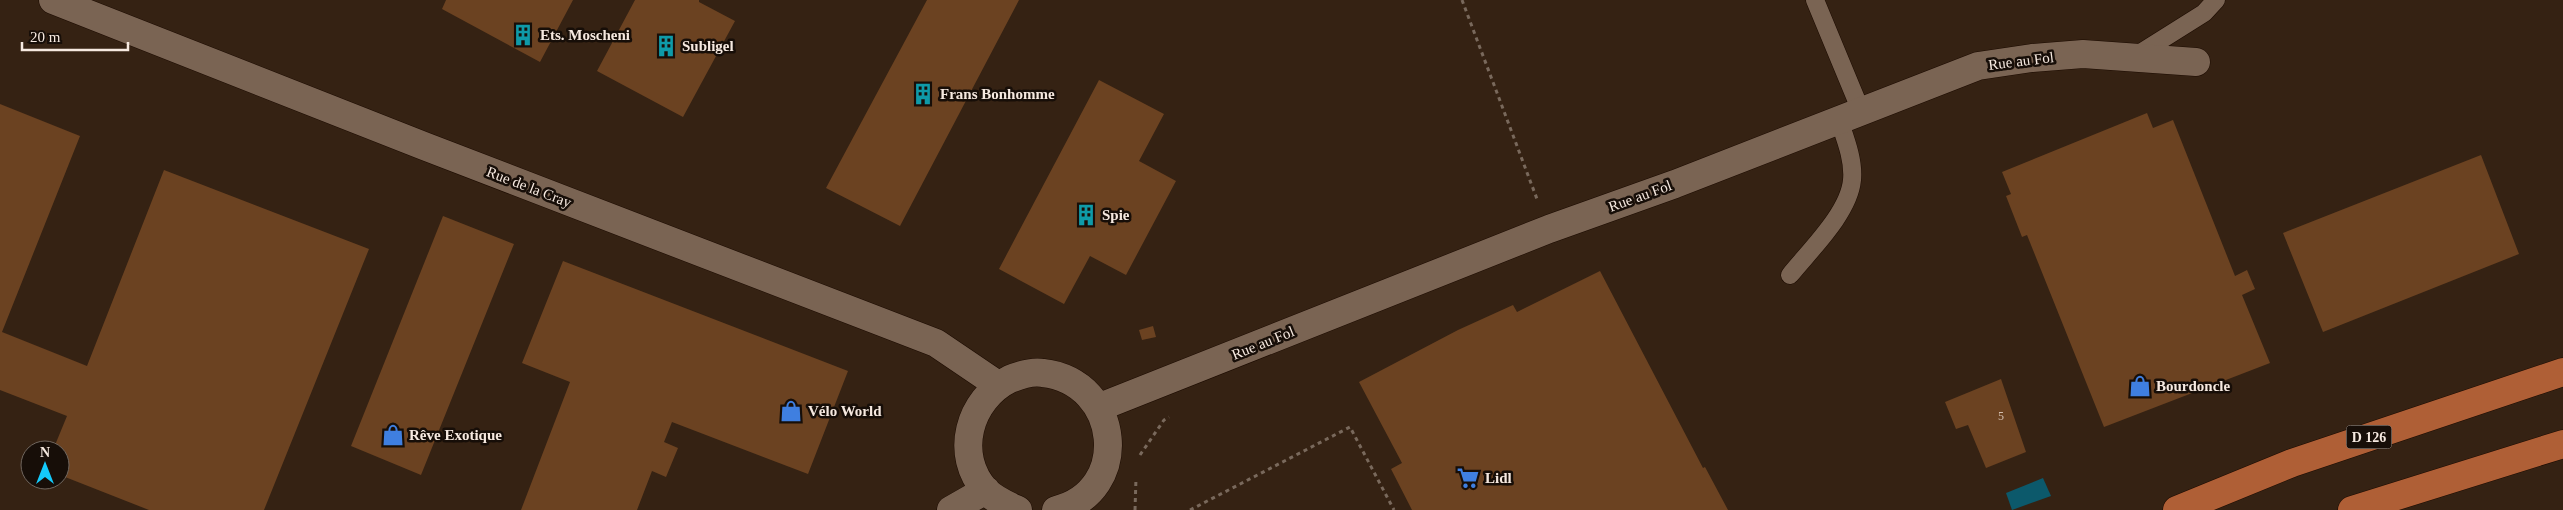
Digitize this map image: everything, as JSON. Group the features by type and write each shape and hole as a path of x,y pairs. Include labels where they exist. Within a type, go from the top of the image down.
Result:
{"main road":[{"name":"D 126","path":"2177,510 2292,463 2563,372"},
{"path":"2352,510 2563,444"}],"street":[{"name":"Rue de la Cray","path":"53,0 424,146 936,343 998,385"},
{"name":"Rue au Fol","path":"1100,407 1550,230 1978,66 2032,58 2083,54 2196,62"},
{"path":"1018,510 1003,503 986,490 973,470 968,447 971,423 981,402 998,385 1019,375 1042,372 1065,378 1085,390 1100,407 1107,426 1109,446 1105,466 1086,504 1056,510"},
{"path":"951,510 986,490"}],"lane":[{"path":"1790,275 1841,210 1852,180 1849,150 1850,115 1815,0"},
{"path":"2133,58 2204,13 2216,0"}],"path":[{"path":"1462,0 1550,230"},
{"path":"1190,510 1350,427 1394,510"}],"water":[{"path":"2043,478 2051,496 2012,510 2006,493"}],"building":[{"name":"Ets. Moscheni","path":"446,0 573,0 540,62 442,9"},
{"name":"Subligel","path":"635,0 699,0 699,2 735,21 683,117 597,71"},
{"name":"Frans Bonhomme","path":"927,0 1019,0 900,226 826,188"},
{"name":"Spie","path":"1099,80 1164,114 1139,161 1176,181 1126,275 1090,256 1064,304 999,269"},
{"path":"0,104 80,136 2,332 87,366 164,170 369,249 264,510 149,510 70,479 70,440 57,440 67,416 0,390"},
{"path":"2147,113 2153,128 2173,120 2235,276 2247,270 2255,289 2242,295 2270,363 2104,427 2027,235 2022,237 2006,196 2011,194 2002,172"},
{"path":"2481,155 2519,254 2323,332 2283,233"},
{"path":"443,216 514,244 421,475 351,446"},
{"path":"563,261 848,371 808,474 672,422 664,442 678,448 666,477 652,471 637,510 521,510 570,382 522,363"},
{"path":"1600,271 1703,468 1705,467 1728,510 1412,510 1391,469 1402,463 1359,382 1458,330 1513,305 1517,312"},
{"path":"1153,326 1156,337 1142,340 1139,330"},
{"path":"2001,379 2026,452 1986,468 1968,425 1956,429 1945,402"}],"place":[{"name":"Ets. Moscheni","path":"523,35"},
{"name":"Subligel","path":"666,46"},
{"name":"Frans Bonhomme","path":"923,94"},
{"name":"Spie","path":"1086,215"},
{"name":"Bourdoncle","path":"2140,386"},
{"name":"Vélo World","path":"791,411"},
{"name":"Rêve Exotique","path":"393,435"},
{"name":"Lidl","path":"1468,478"}]}
